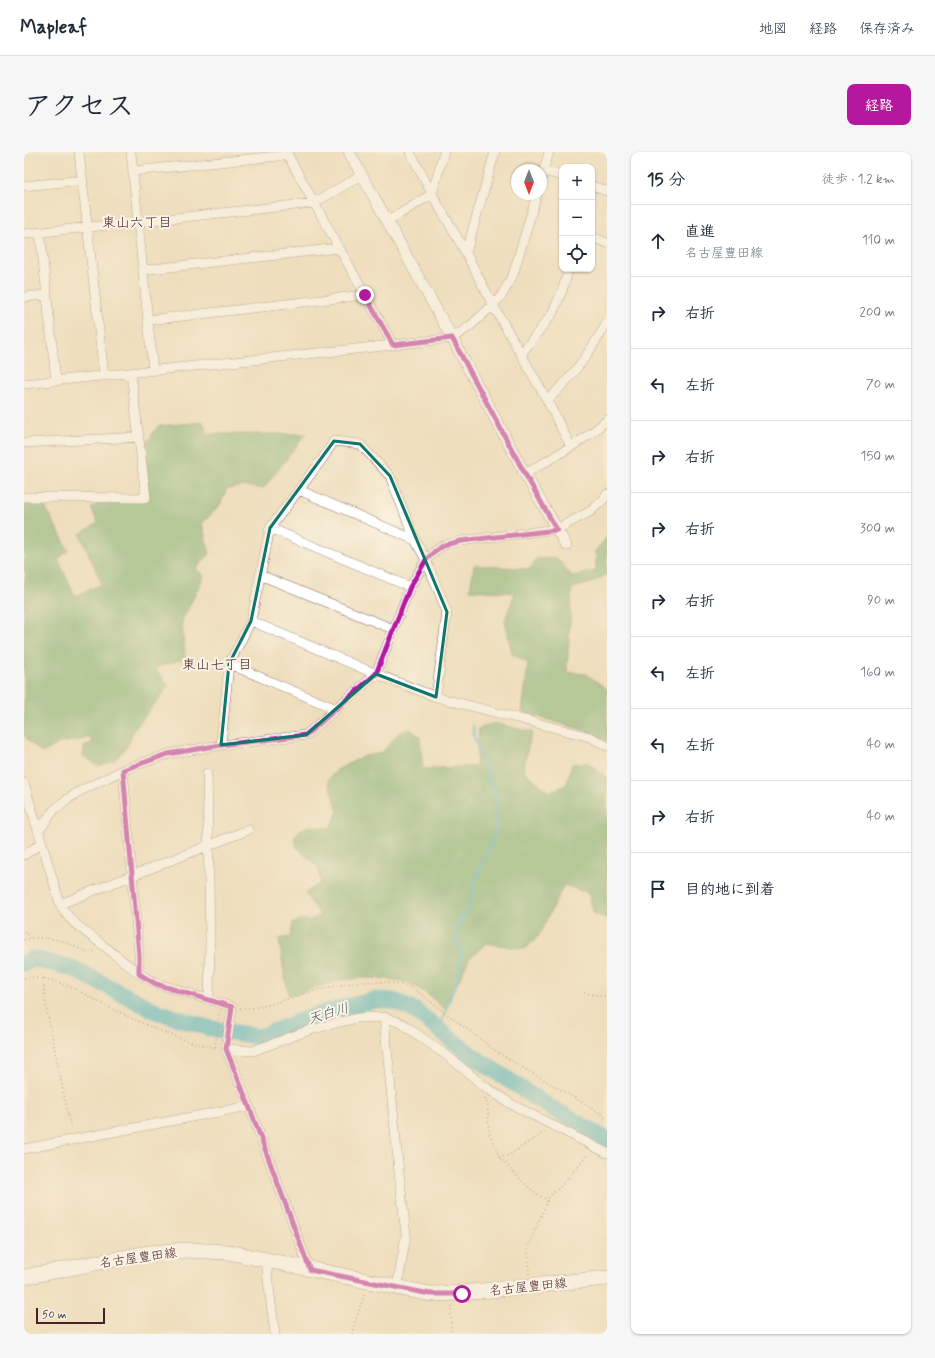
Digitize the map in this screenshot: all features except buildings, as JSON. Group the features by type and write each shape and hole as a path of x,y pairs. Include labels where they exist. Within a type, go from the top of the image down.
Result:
{"main road":[{"name":"名古屋豊田線","path":"24,1277 147,1253 186,1250 228,1252 430,1294 451,1294 607,1278"}],"street":[{"path":"80,152 104,376"},
{"path":"131,152 153,371"},
{"path":"349,152 525,474 566,545"},
{"path":"410,152 493,305 547,400 571,447"},
{"path":"388,221 432,194 444,152"},
{"path":"466,253 495,152"},
{"path":"546,164 549,152"},
{"path":"133,171 287,153 393,345"},
{"path":"547,171 559,175"},
{"path":"24,234 314,202 362,175"},
{"path":"24,186 83,180"},
{"path":"595,189 607,191"},
{"path":"24,384 452,338 469,327 493,305 502,294 513,275 535,200"},
{"path":"40,232 56,380"},
{"path":"595,238 607,243"},
{"path":"143,270 339,248"},
{"path":"521,354 552,314 568,272"},
{"path":"24,297 46,295"},
{"path":"148,320 365,295"},
{"path":"547,400 582,362 592,349 607,323"},
{"path":"24,497 146,498 131,373"},
{"path":"525,474 594,432 607,420"},
{"path":"24,443 139,437"},
{"path":"221,745 229,664 251,621 270,528 323,458 334,441 360,444 390,476 415,540 426,560 447,612 436,697"},
{"path":"299,490 415,540"},
{"path":"38,832 54,810 65,801 80,791 123,770 168,754 221,745 306,735 376,674 410,587 426,560 435,551 444,545 461,541 557,530 591,510 604,499 607,494"},
{"path":"270,528 410,587"},
{"path":"260,575 393,629"},
{"path":"251,621 376,674 436,697 590,737 607,746"},
{"path":"229,664 336,709"},
{"path":"123,770 139,974"},
{"path":"207,774 210,938 209,1000"},
{"path":"24,783 63,911 79,927 139,974 156,984 232,1007 226,1049 249,1106 310,1270"},
{"path":"60,904 248,830"},
{"path":"24,855 42,843"},
{"path":"226,1049 253,1051 307,1031 344,1021 357,1018 384,1017 403,1024 450,1058 494,1093 511,1104 607,1153"},
{"path":"384,1017 406,1235 397,1288"},
{"path":"24,1149 249,1106"},
{"path":"268,1260 267,1272 275,1334"}],"path":[{"path":"24,931 31,938"},
{"path":"24,940 31,938 52,939 65,942 91,953 95,952 102,944"},
{"path":"24,978 43,978 58,982 124,1015 166,1032 193,1042 226,1049"},
{"path":"43,978 46,1006 73,1140"},
{"path":"232,1007 250,1008 266,1006 328,987 368,981 406,985 414,989 500,1054 602,1114 607,1120"},
{"path":"584,993 607,997"},
{"path":"215,1047 220,1009"},
{"path":"480,1082 482,1091 489,1105 487,1114 489,1131 500,1158 520,1179 543,1198 548,1200"},
{"path":"500,1158 510,1155 547,1130 552,1124"},
{"path":"530,1286 528,1249 548,1200 567,1180 594,1146"},
{"path":"352,1334 369,1282"},
{"path":"451,1294 451,1334"}],"highlighted area":[{"path":"334,441 360,444 390,476 447,612 436,697 376,674 306,735 221,745 229,664 251,621 270,528"}],"green space":[{"path":"203,422 208,434 306,434 263,489 244,486 227,489 220,505 202,524 210,554 196,569 204,576 182,621 185,659 154,668 169,686 133,731 128,745 114,761 98,766 83,756 84,747 92,742 90,738 60,743 42,753 24,735 24,586 26,573 24,571 24,503 43,503 69,551 58,559 75,596 102,584 80,534 98,523 91,508 102,502 149,501 144,447 158,426"},
{"path":"607,537 607,574 592,583 572,588 567,672 586,674 607,689 607,741 586,731 522,712 528,663 512,654 505,620 515,593 470,590 474,565 530,569 536,559 557,558 572,576 596,571 595,551"},
{"path":"494,723 532,732 523,770 549,792 566,785 572,764 588,763 607,778 607,918 594,914 588,893 564,885 538,937 525,949 486,943 469,959 445,1009 425,992 407,982 388,979 365,978 339,980 289,996 279,939 290,937 293,923 302,919 309,921 320,915 305,893 321,883 318,867 297,848 294,837 302,829 310,826 330,828 338,812 328,780 338,769 364,756 382,753 398,733 410,729 420,737 423,769 476,766 479,728"}],"waterway":[{"path":"439,1030 461,966 461,955 456,936 456,929 469,906 475,879 496,833 497,810 495,795 474,737 473,726"},
{"name":"天白川","path":"24,963 33,959 72,968 158,1012 209,1028 260,1037 319,1014 374,1000 394,1001 414,1010 470,1054 540,1101 607,1140"}],"district":[{"name":"東山六丁目","path":"137,222"},
{"name":"東山七丁目","path":"217,664"}],"route":[{"path":"365,295 393,345 452,338 525,474 557,530 461,541 444,545 435,551 426,560 410,587 376,674 306,735 221,745 168,754 123,770 139,955 139,974 156,984 232,1007 226,1049 249,1106 310,1270 430,1294 462,1294"}]}
